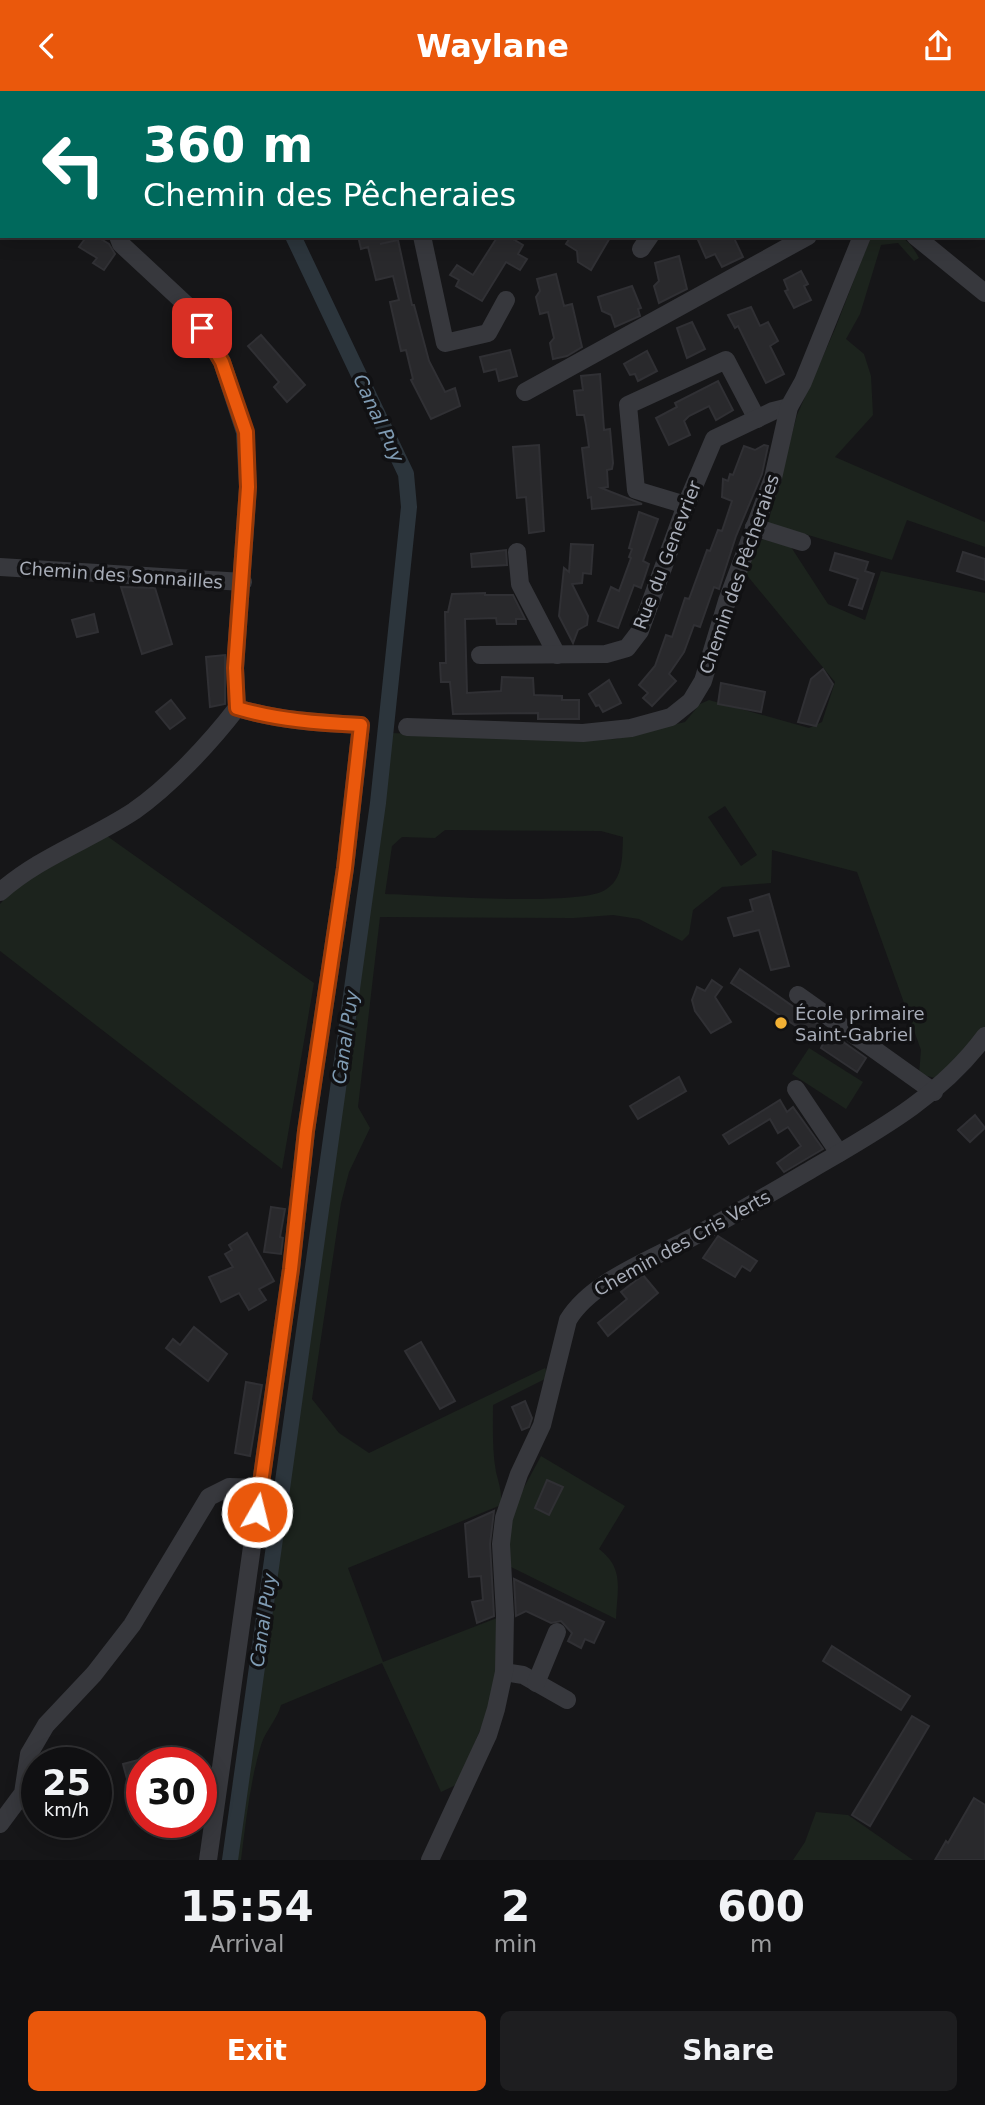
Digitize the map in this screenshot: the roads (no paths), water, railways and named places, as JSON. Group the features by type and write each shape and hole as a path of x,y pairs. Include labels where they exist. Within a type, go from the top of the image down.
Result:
{"street":[{"path":"0,892 18,876 132,812 157,793 237,708 235,668 248,487 246,432 222,362 192,310 121,244 119,238"},
{"path":"422,238 445,343 488,333 506,300"},
{"path":"525,392 804,238"},
{"name":"Chemin des Pêcheraies","path":"407,727 583,733 631,729 671,717 691,701 703,681 727,601 773,478 789,407 803,382 861,238"},
{"path":"917,238 985,293"},
{"path":"685,506 636,490 628,405 726,360 757,419"},
{"name":"Rue du Genevrier","path":"480,655 606,654 628,648 640,631 685,506 714,439 789,407"},
{"path":"754,527 802,542"},
{"path":"517,552 520,585 557,655"},
{"name":"Chemin des Sonnailles","path":"0,567 243,582"},
{"path":"208,1860 291,1269 306,1131 345,868 361,725 313,723 237,708"},
{"path":"798,995 934,1092"},
{"name":"Chemin des Cris Verts","path":"430,1860 488,1735 504,1672 505,1615 501,1544 504,1518 519,1475 542,1425 569,1320 576,1306 594,1291 892,1123 934,1092 969,1058 985,1036"},
{"path":"796,1089 839,1153"},
{"path":"0,1824 23,1793 29,1754 46,1725 94,1674 132,1625 209,1497 229,1487 260,1487"},
{"path":"536,1683 557,1632"},
{"path":"504,1672 523,1675 567,1700"}],"waterway":[{"name":"Canal Puy","path":"230,1860 378,803 409,507 406,474 294,238"}],"place":[{"name":"École primaire Saint-Gabriel","path":"781,1023"}]}
